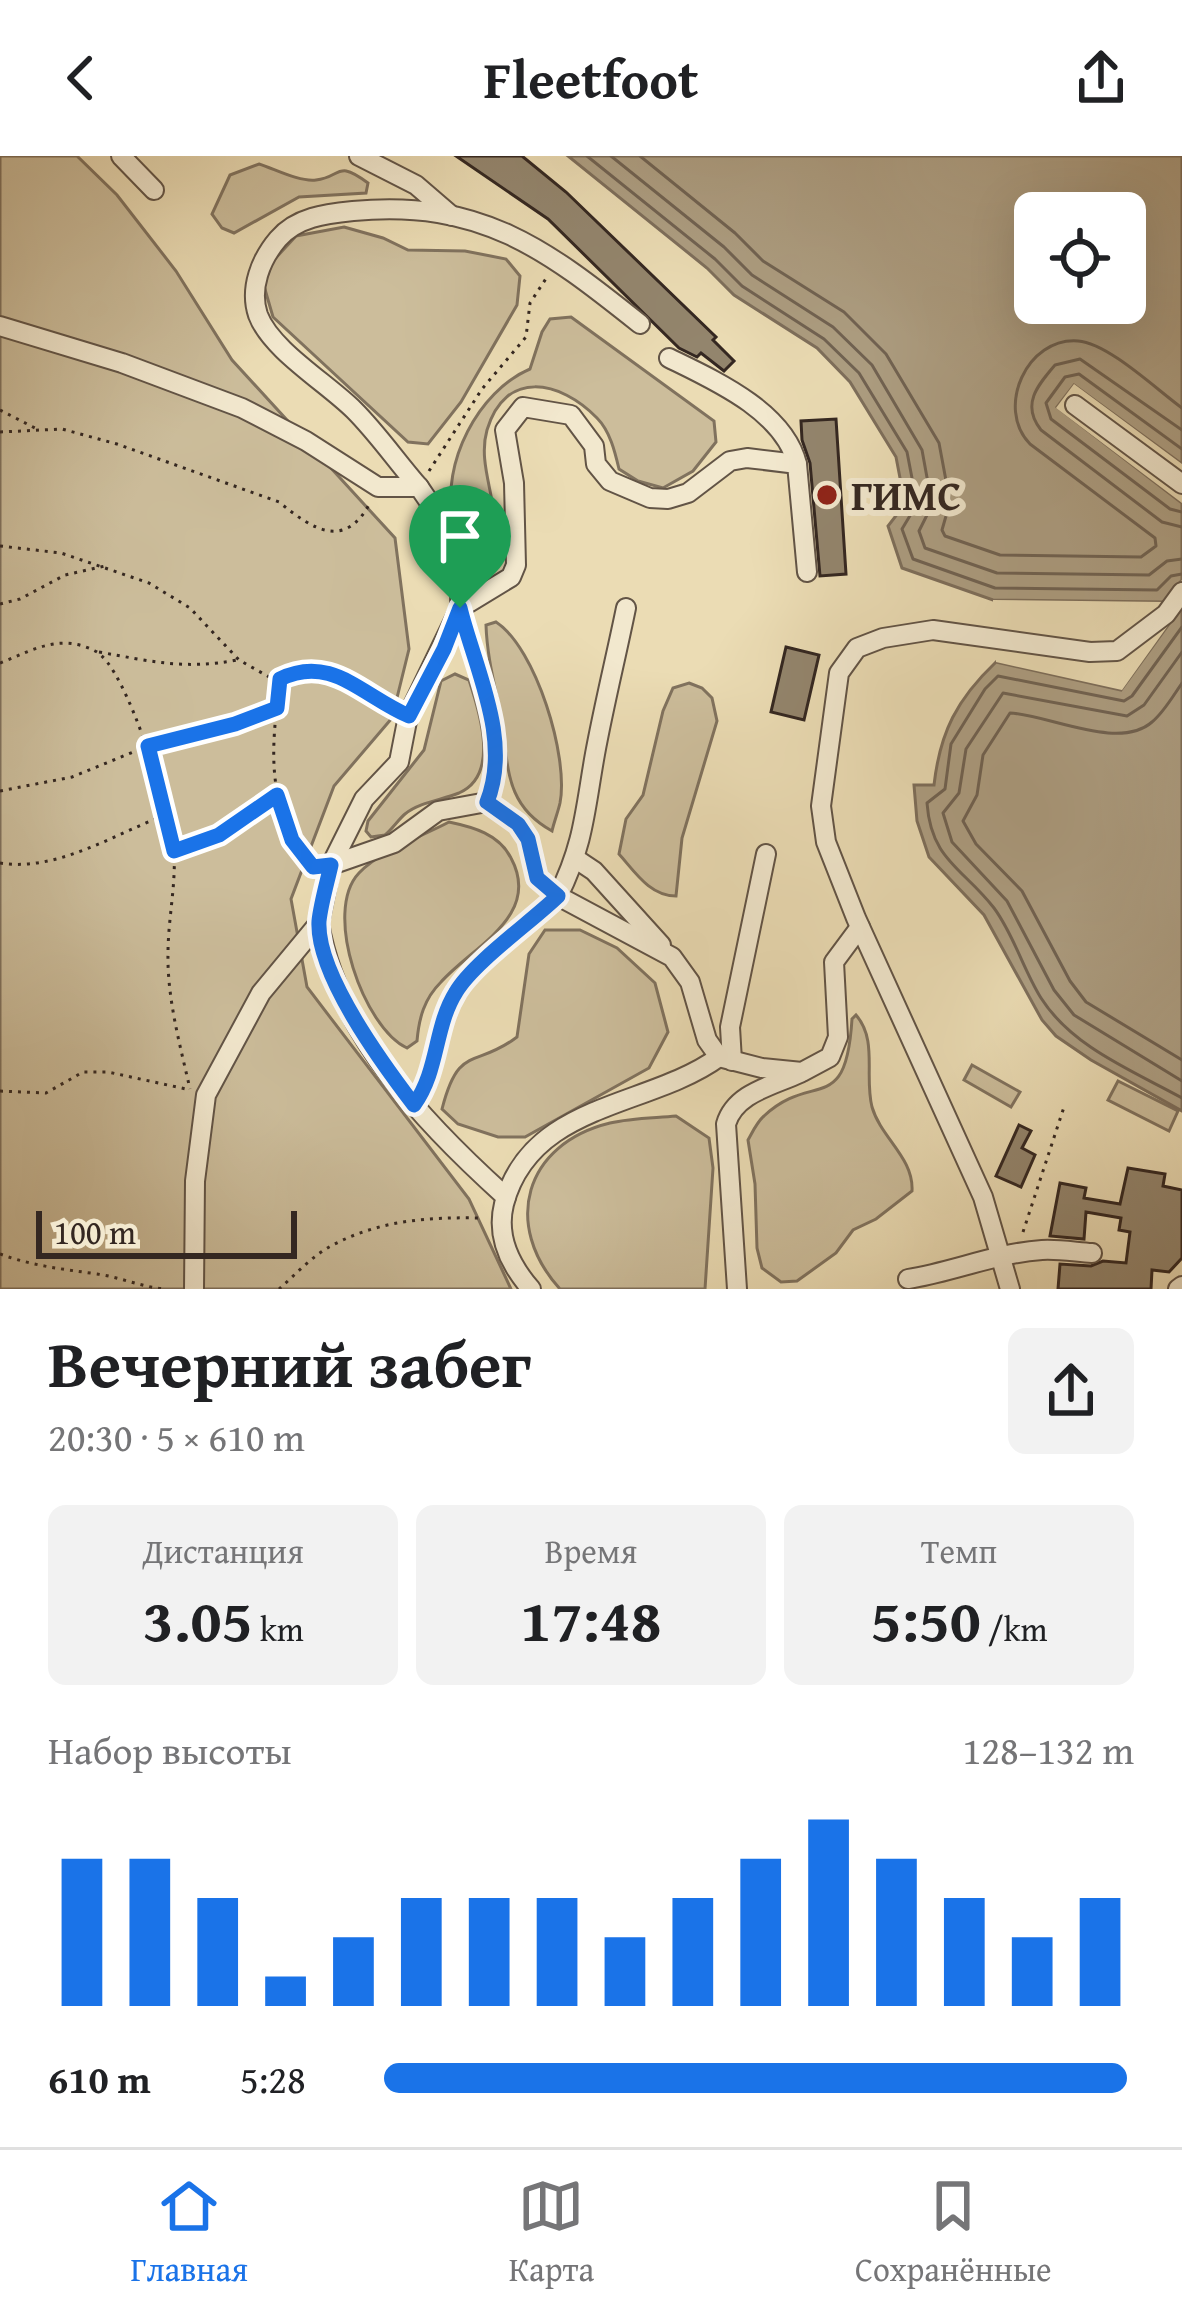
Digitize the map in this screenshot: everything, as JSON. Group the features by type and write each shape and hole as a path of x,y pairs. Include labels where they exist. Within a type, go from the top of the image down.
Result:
{"street":[{"path":"121,156 154,190"},
{"path":"359,156 416,185 452,216"},
{"path":"487,802 494,785 490,706 460,608 457,544 358,413 269,335 258,316 256,286 267,252 284,232 316,215 370,210 452,216 517,237 558,259 640,324"},
{"path":"0,326 122,363 242,408 336,458 378,487 418,488"},
{"path":"669,358 718,382 783,435 797,464 807,572"},
{"path":"1076,405 1182,484"},
{"path":"506,1197 414,1105 360,1030 323,950 319,923 331,865 364,800 399,762 409,716 460,608 511,577 516,566 514,483 505,430 524,407 572,415 594,446 596,464 610,481 650,498 668,500 688,494 730,461 747,458 797,464"},
{"path":"1010,1289 1006,1255 983,1197 826,842 821,806 839,673 856,649 883,638 933,631 1090,652 1117,651 1153,626 1182,592"},
{"path":"414,1105 432,1073 455,992 558,896 576,859 626,608"},
{"path":"331,865 394,843 438,811 487,802 518,824 528,839 537,878 558,896 672,957"},
{"path":"726,1059 766,854"},
{"path":"576,859 594,871 672,957 690,982 707,1040 726,1059"},
{"path":"194,1289 195,1180 206,1095 261,993 319,923"},
{"path":"737,1289 726,1124 731,1109 745,1097 830,1057 838,1037 831,973 839,950 860,927"},
{"path":"531,1289 505,1248 501,1218 521,1166 561,1126 726,1059 802,1072"},
{"path":"908,1279 950,1281 1006,1255 1042,1250 1092,1253"}],"path":[{"path":"418,488 482,389 526,337 530,303 558,259"},
{"path":"0,410 37,428"},
{"path":"0,432 62,429 117,444 279,502 301,520 331,531 348,531 359,524 378,487"},
{"path":"0,545 61,553 106,566 190,608 239,660 271,679 301,668 324,668 409,716"},
{"path":"0,604 65,575 106,566"},
{"path":"0,662 59,641 165,666 205,667 239,660"},
{"path":"0,1090 46,1093 83,1072 108,1072 190,1090 167,960 174,851 148,746 118,678 99,652"},
{"path":"280,679 271,751 277,795 292,840 313,867 331,865"},
{"path":"0,791 72,777 148,746 277,708"},
{"path":"174,851 219,835 277,795"},
{"path":"0,862 26,863 76,852 164,815"},
{"path":"1006,1255 1025,1229 1064,1107"},
{"path":"279,1289 327,1248 378,1225 434,1217 501,1218"},
{"path":"0,1254 40,1268 102,1274 165,1289"}],"shaded area":[{"path":"0,156 77,156 117,195 176,271 232,360 395,538 409,649 392,718 334,786 291,899 307,987 469,1199 511,1289 0,1289"},
{"path":"259,164 309,180 350,172 368,183 366,193 299,197 234,233 222,228 212,214 230,175"},
{"path":"344,227 408,250 465,251 506,259 520,276 517,305 461,402 428,444 408,442 273,317 264,286 272,262 296,236"},
{"path":"571,317 714,421 716,442 693,471 663,488 619,469 605,429 582,405 551,389 520,389 495,410 487,430 485,462 495,552 483,566 472,563 453,519 458,453 494,394 530,369 550,319"},
{"path":"496,622 524,655 554,732 561,783 552,831 524,808 511,782 487,637 486,625"},
{"path":"455,674 469,680 478,709 484,742 479,772 459,793 417,807 385,835 371,837 366,831 368,821 424,750 441,681"},
{"path":"689,683 712,698 717,721 682,838 676,896 651,887 619,854 626,819 643,795 663,711 673,688"},
{"path":"449,822 476,829 500,843 518,879 518,897 500,928 435,988 423,1009 417,1041 407,1048 376,1018 353,968 345,914 349,891 359,873 378,857"},
{"path":"545,930 580,930 617,948 655,983 668,1032 649,1068 525,1137 498,1137 458,1124 442,1109 448,1088 470,1060 517,1037 529,954"},
{"path":"856,1015 869,1047 872,1107 908,1168 912,1191 853,1230 836,1253 797,1281 781,1282 762,1268 757,1248 748,1140 761,1118 782,1103 834,1081 843,1069"},
{"path":"972,1065 1020,1092 1011,1107 964,1080"},
{"path":"1118,1081 1178,1111 1169,1131 1108,1100"},
{"path":"676,1116 709,1138 713,1168 705,1289 560,1289 531,1239 531,1190 541,1168 581,1134 618,1121"}],"water":[{"path":"568,156 1182,156 1182,464 1074,385 1057,407 1182,503 1182,580 1165,602 993,600 902,568 888,526 905,504 896,457 850,382 817,348 734,295"},
{"path":"1182,606 1182,1111 1091,1060 1042,1020 984,915 929,857 917,821 914,785 934,785 953,718 996,662 1121,690"}],"pier":[{"path":"1074,384 1182,464 1182,470 1075,393 1065,406 1182,496 1182,503 1056,408"},
{"path":"1182,580 1182,590 1167,608 993,606 993,600 1165,602"},
{"path":"1177,603 1182,606 1122,690 996,662 996,656 1119,683"}],"building":[{"path":"456,156 522,156 566,192 716,337 713,340 734,361 724,371 701,353 697,357 679,348 548,219"},
{"path":"836,419 846,574 820,576 810,463 801,421"},
{"path":"786,647 819,655 804,720 771,712"},
{"path":"1019,1125 1031,1131 1022,1148 1035,1155 1021,1187 996,1176"},
{"path":"1128,1168 1165,1174 1163,1186 1182,1190 1182,1258 1169,1272 1152,1270 1151,1289 1058,1289 1060,1264 1126,1263 1130,1232 1119,1230 1121,1218 1086,1212 1084,1239 1050,1236 1060,1183 1086,1188 1084,1198 1120,1204"}],"place":[{"name":"ГИМС","path":"827,495"}],"route":[{"path":"460,608 490,706 494,785 487,802 518,824 528,839 537,878 558,896 455,992 437,1059 414,1105 360,1030 323,950 319,923 331,865 313,867 292,840 277,795 219,835 174,851 148,746 277,708 280,679 301,668 324,668 409,716 460,608"}]}
